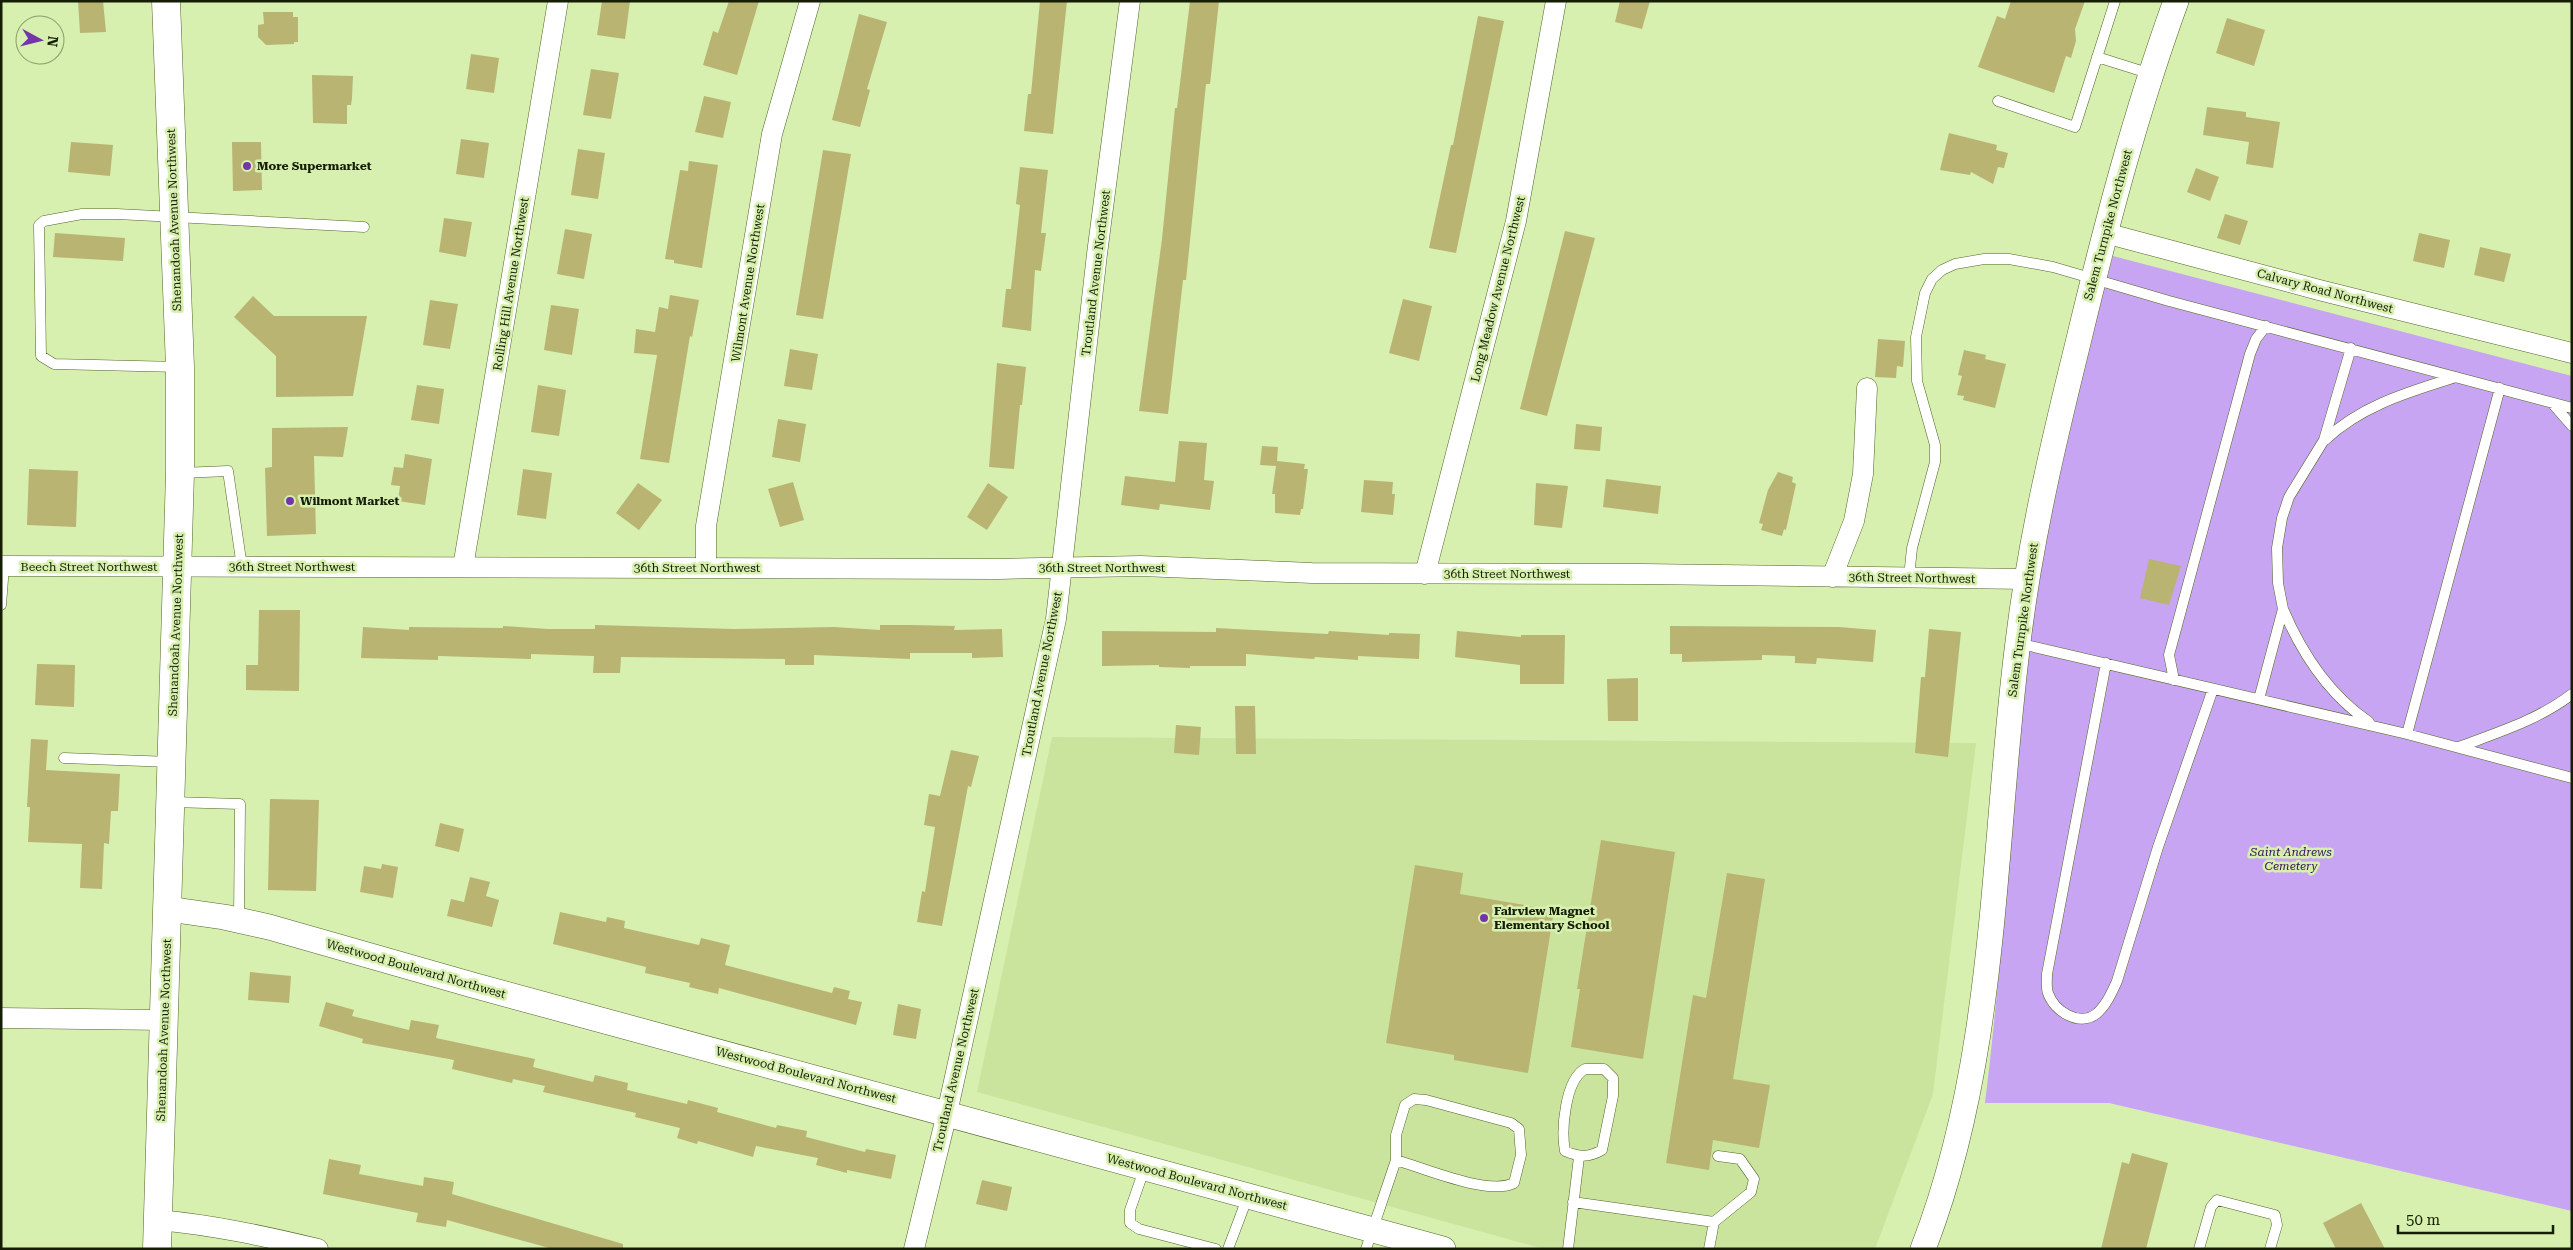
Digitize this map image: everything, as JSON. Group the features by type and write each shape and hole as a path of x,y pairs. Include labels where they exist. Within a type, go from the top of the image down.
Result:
{"main road":[{"name":"Shenandoah Avenue Northwest","path":"157,1249 180,473 180,367 166,1"}],"street":[{"name":"Rolling Hill Avenue Northwest","path":"463,567 558,1"},
{"name":"Wilmont Avenue Northwest","path":"706,568 706,526 772,134 810,1"},
{"name":"Troutland Avenue Northwest","path":"914,1249 1056,619 1097,254 1130,1"},
{"name":"Long Meadow Avenue Northwest","path":"1425,574 1516,221 1556,1"},
{"name":"Salem Turnpike Northwest","path":"1923,1249 1957,1142 1967,1103 1980,1027 2017,643 2027,579 2055,438 2105,233 2151,74 2176,1"},
{"name":"Calvary Road Northwest","path":"2105,233 2572,353"},
{"path":"1832,577 1854,521 1863,474 1867,388"},
{"name":"Beech Street Northwest","path":"2,566 178,566"},
{"name":"36th Street Northwest","path":"178,566 1062,568 1141,566 1312,573 2027,579"},
{"name":"Westwood Boulevard Northwest","path":"168,909 239,920 1248,1195 1369,1239 1443,1249"},
{"path":"1,1018 165,1020"},
{"path":"158,1220 231,1229 318,1249"}],"lane":[{"path":"1998,101 2074,127 2115,1"},
{"path":"2097,57 2151,74"},
{"path":"180,367 54,364 41,356 39,225 44,221 82,214 364,227"},
{"path":"1909,577 1912,548 1935,462 1935,446 1917,381 1915,362 1916,337 1925,293 1932,279 1942,270 1955,264 1984,259 2009,260 2052,267 2093,280 2572,408"},
{"path":"2174,680 2169,655 2190,572 2250,354 2256,339 2266,326"},
{"path":"2351,348 2324,440 2290,497 2282,518 2277,548 2278,583 2282,609 2310,663 2330,689 2355,713 2374,726"},
{"path":"2324,440 2366,410 2398,396 2457,376"},
{"path":"2407,734 2500,388"},
{"path":"2551,402 2572,426"},
{"path":"180,473 228,471 242,566"},
{"path":"1,606 2,566"},
{"path":"2260,699 2282,609"},
{"path":"2017,643 2407,734 2572,778"},
{"path":"2106,663 2047,974 2048,992 2055,1006 2065,1014 2076,1018 2095,1014 2107,1001 2117,981 2158,847 2213,689"},
{"path":"2459,747 2519,725 2550,710 2572,694"},
{"path":"64,758 172,762"},
{"path":"171,802 240,804 239,920"},
{"path":"1585,1069 1604,1069 1613,1078 1613,1096 1602,1150 1593,1155 1579,1157 1565,1151 1562,1136 1569,1096 1577,1073 1585,1069"},
{"path":"1369,1239 1396,1160 1396,1136 1405,1105 1414,1099 1426,1100 1512,1123 1519,1129 1521,1155 1514,1183 1506,1187 1482,1186 1396,1160"},
{"path":"1709,1249 1714,1222 1750,1192 1754,1178 1740,1159 1718,1156"},
{"path":"1568,1249 1579,1157"},
{"path":"1145,1167 1130,1210 1130,1223 1139,1229 1216,1249"},
{"path":"1228,1249 1248,1195"},
{"path":"2199,1249 2211,1207 2217,1200 2275,1215 2277,1225 2270,1249"},
{"path":"1573,1202 1714,1222"}],"shaded area":[{"name":"Fairview Magnet Elementary School","path":"1052,737 1976,743 1933,1094 1875,1249 1544,1249 977,1092"}],"green space":[{"name":"Saint Andrews Cemetery","path":"2113,256 2572,376 2572,1211 2109,1103 1985,1103 1997,994 2021,720 2034,613 2063,459"}],"building":[{"path":"78,1 103,1 106,32 80,33"},
{"path":"602,1 630,1 625,39 597,35"},
{"path":"729,1 759,1 737,75 703,65 713,31 718,33"},
{"path":"1040,1 1067,1 1053,134 1024,131 1028,94 1031,94"},
{"path":"1190,1 1219,1 1210,84 1206,84 1186,280 1183,280 1168,414 1139,411 1162,239 1175,108 1177,108"},
{"path":"1620,1 1650,1 1642,29 1615,22"},
{"path":"2011,1 2085,1 2075,29 2076,41 2071,58 2066,56 2054,93 1978,67 1997,16 2005,19"},
{"path":"263,12 293,12 293,17 298,17 298,42 294,42 294,44 266,45 258,37 258,25 264,24"},
{"path":"859,14 887,22 867,89 870,90 860,127 832,120"},
{"path":"1478,16 1504,21 1456,253 1429,248 1451,145 1453,145"},
{"path":"2227,18 2265,30 2254,66 2216,53"},
{"path":"471,54 499,58 494,93 466,89"},
{"path":"591,69 619,73 611,119 583,115"},
{"path":"312,75 353,76 351,105 347,105 347,124 313,123"},
{"path":"704,96 731,102 723,138 695,132"},
{"path":"2207,107 2246,112 2246,117 2280,122 2273,168 2246,164 2249,142 2203,135"},
{"path":"1949,133 1997,145 1996,150 2008,153 2004,168 1998,167 1993,184 1971,172 1970,175 1940,170"},
{"path":"461,139 489,143 484,178 456,174"},
{"path":"71,142 113,145 110,176 68,172"},
{"name":"More Supermarket","path":"232,142 261,142 262,190 233,191"},
{"path":"578,149 605,153 598,199 571,195"},
{"path":"823,150 851,154 823,319 796,315"},
{"path":"689,161 718,165 702,268 674,263 674,260 665,259 680,170 688,171"},
{"path":"1020,167 1048,170 1041,233 1046,233 1041,271 1035,270 1031,331 1002,327 1006,289 1011,289 1020,205 1016,204"},
{"path":"2196,168 2219,177 2210,201 2187,192"},
{"path":"2225,214 2248,221 2240,245 2217,238"},
{"path":"444,218 472,222 466,257 439,252"},
{"path":"565,229 592,234 584,279 557,274"},
{"path":"1565,231 1595,238 1547,416 1520,409"},
{"path":"55,233 125,238 123,261 53,257"},
{"path":"2419,233 2450,240 2444,268 2413,261"},
{"path":"2480,247 2511,254 2504,282 2474,275"},
{"path":"670,295 699,300 692,337 690,336 669,463 640,459 657,355 634,353 636,329 655,332 659,307 668,309"},
{"path":"253,296 274,316 367,316 353,396 276,397 276,356 234,317"},
{"path":"1403,299 1432,306 1419,361 1389,353"},
{"path":"430,300 458,304 450,349 423,345"},
{"path":"551,305 579,309 572,355 544,350"},
{"path":"1878,339 1905,341 1903,367 1897,366 1896,378 1875,377"},
{"path":"790,349 818,354 812,390 784,386"},
{"path":"1964,350 1986,355 1985,359 2006,364 1995,408 1963,400 1964,396 1957,395 1962,376 1958,375"},
{"path":"997,363 1026,367 1022,405 1020,405 1014,469 989,467"},
{"path":"417,385 444,389 439,424 411,420"},
{"path":"538,385 566,390 559,436 531,432"},
{"path":"778,419 806,424 800,462 772,457"},
{"path":"1576,424 1602,427 1600,451 1574,449"},
{"path":"348,427 343,457 314,456 316,534 267,536 265,468 272,467 272,428"},
{"path":"1179,441 1207,443 1204,480 1214,481 1210,510 1160,504 1159,510 1121,505 1125,476 1175,482"},
{"path":"1262,446 1278,447 1277,461 1305,464 1304,469 1308,469 1303,509 1301,509 1300,515 1275,513 1275,494 1272,494 1276,466 1260,465"},
{"path":"405,454 432,459 425,505 398,501 400,486 391,485 394,467 403,468"},
{"path":"29,469 78,471 76,527 27,525"},
{"path":"523,469 552,473 546,519 517,515"},
{"path":"1778,472 1793,477 1792,482 1796,484 1786,530 1784,529 1782,536 1761,530 1763,524 1759,523 1768,490"},
{"path":"1606,479 1661,486 1658,514 1603,507"},
{"path":"1364,480 1393,482 1392,494 1395,494 1393,515 1361,512"},
{"path":"793,482 804,520 780,527 768,489"},
{"path":"638,483 662,500 639,530 616,513"},
{"path":"988,483 1008,497 987,530 967,517"},
{"path":"1536,483 1568,486 1562,528 1534,525"},
{"path":"2149,559 2181,566 2169,605 2140,598"},
{"path":"259,610 300,610 299,691 246,690 246,665 258,665"},
{"path":"595,625 734,629 834,627 880,630 880,625 911,625 955,626 954,630 1002,629 1003,657 972,658 972,653 910,653 910,659 814,655 814,665 785,665 785,659 621,657 620,673 593,673 594,656 531,654 531,659 438,656 438,660 361,658 363,627 409,630 409,627 503,628 503,626 548,629 595,629"},
{"path":"1670,626 1839,627 1876,630 1873,662 1817,658 1816,664 1795,663 1795,656 1762,655 1762,660 1682,662 1682,654 1670,654"},
{"path":"1216,628 1328,634 1329,631 1389,635 1389,633 1420,634 1419,659 1358,656 1358,660 1315,657 1314,659 1246,654 1246,666 1190,666 1190,668 1159,667 1159,665 1102,666 1102,631 1216,632"},
{"path":"1929,629 1961,632 1948,757 1915,753 1921,677 1925,677"},
{"path":"1457,631 1521,637 1521,635 1565,635 1564,684 1520,684 1520,665 1455,657"},
{"path":"37,664 75,665 74,707 35,705"},
{"path":"1638,678 1638,721 1608,721 1607,679"},
{"path":"1235,706 1255,706 1256,754 1236,754"},
{"path":"1176,725 1201,727 1199,755 1174,753"},
{"path":"31,739 48,740 46,770 120,774 118,811 111,811 109,844 104,843 102,889 80,888 82,844 28,842 30,807 27,807"},
{"path":"951,750 979,756 971,787 968,786 942,926 917,922 922,891 925,892 935,827 924,825 929,794 940,796"},
{"path":"270,799 319,800 316,891 268,890"},
{"path":"440,823 464,829 459,852 435,846"},
{"path":"1601,840 1675,852 1643,1059 1571,1047 1580,989 1577,989"},
{"path":"382,864 398,867 393,898 360,892 364,866 381,869"},
{"path":"1415,865 1463,873 1460,894 1554,910 1528,1073 1454,1060 1454,1055 1386,1043"},
{"path":"1727,873 1765,879 1733,1079 1770,1085 1759,1148 1713,1140 1709,1170 1666,1163 1693,995 1706,998"},
{"path":"470,877 490,882 486,896 499,900 492,927 447,916 451,899 464,902"},
{"path":"560,912 606,922 607,917 625,921 624,928 699,945 701,938 730,945 725,965 832,993 834,987 850,991 848,999 862,1002 856,1025 719,988 718,994 689,987 690,983 645,973 646,967 553,944"},
{"path":"250,972 291,976 289,1003 248,1000"},
{"path":"326,1002 354,1010 352,1016 409,1030 411,1020 439,1025 436,1038 535,1059 533,1067 593,1082 595,1075 628,1083 627,1090 687,1104 688,1100 718,1108 717,1112 776,1128 777,1125 807,1131 806,1137 865,1152 866,1149 896,1155 891,1179 847,1170 847,1173 816,1165 818,1158 756,1146 753,1157 698,1141 697,1144 677,1138 680,1128 635,1117 636,1113 543,1092 545,1086 513,1079 512,1083 452,1069 454,1060 362,1043 363,1039 319,1026"},
{"path":"898,1004 921,1009 916,1039 893,1035"},
{"path":"2132,1153 2168,1163 2146,1249 2101,1249 2122,1162 2129,1164"},
{"path":"329,1159 361,1165 359,1174 423,1186 424,1177 454,1182 452,1194 623,1244 623,1249 553,1249 447,1220 446,1227 416,1222 418,1213 323,1194"},
{"path":"982,1180 1012,1187 1007,1211 976,1204"},
{"path":"2361,1203 2385,1249 2336,1249 2323,1223"}],"place":[{"name":"More Supermarket","path":"247,166"},
{"name":"Wilmont Market","path":"290,501"},
{"name":"Fairview Magnet Elementary School","path":"1484,918"}]}
